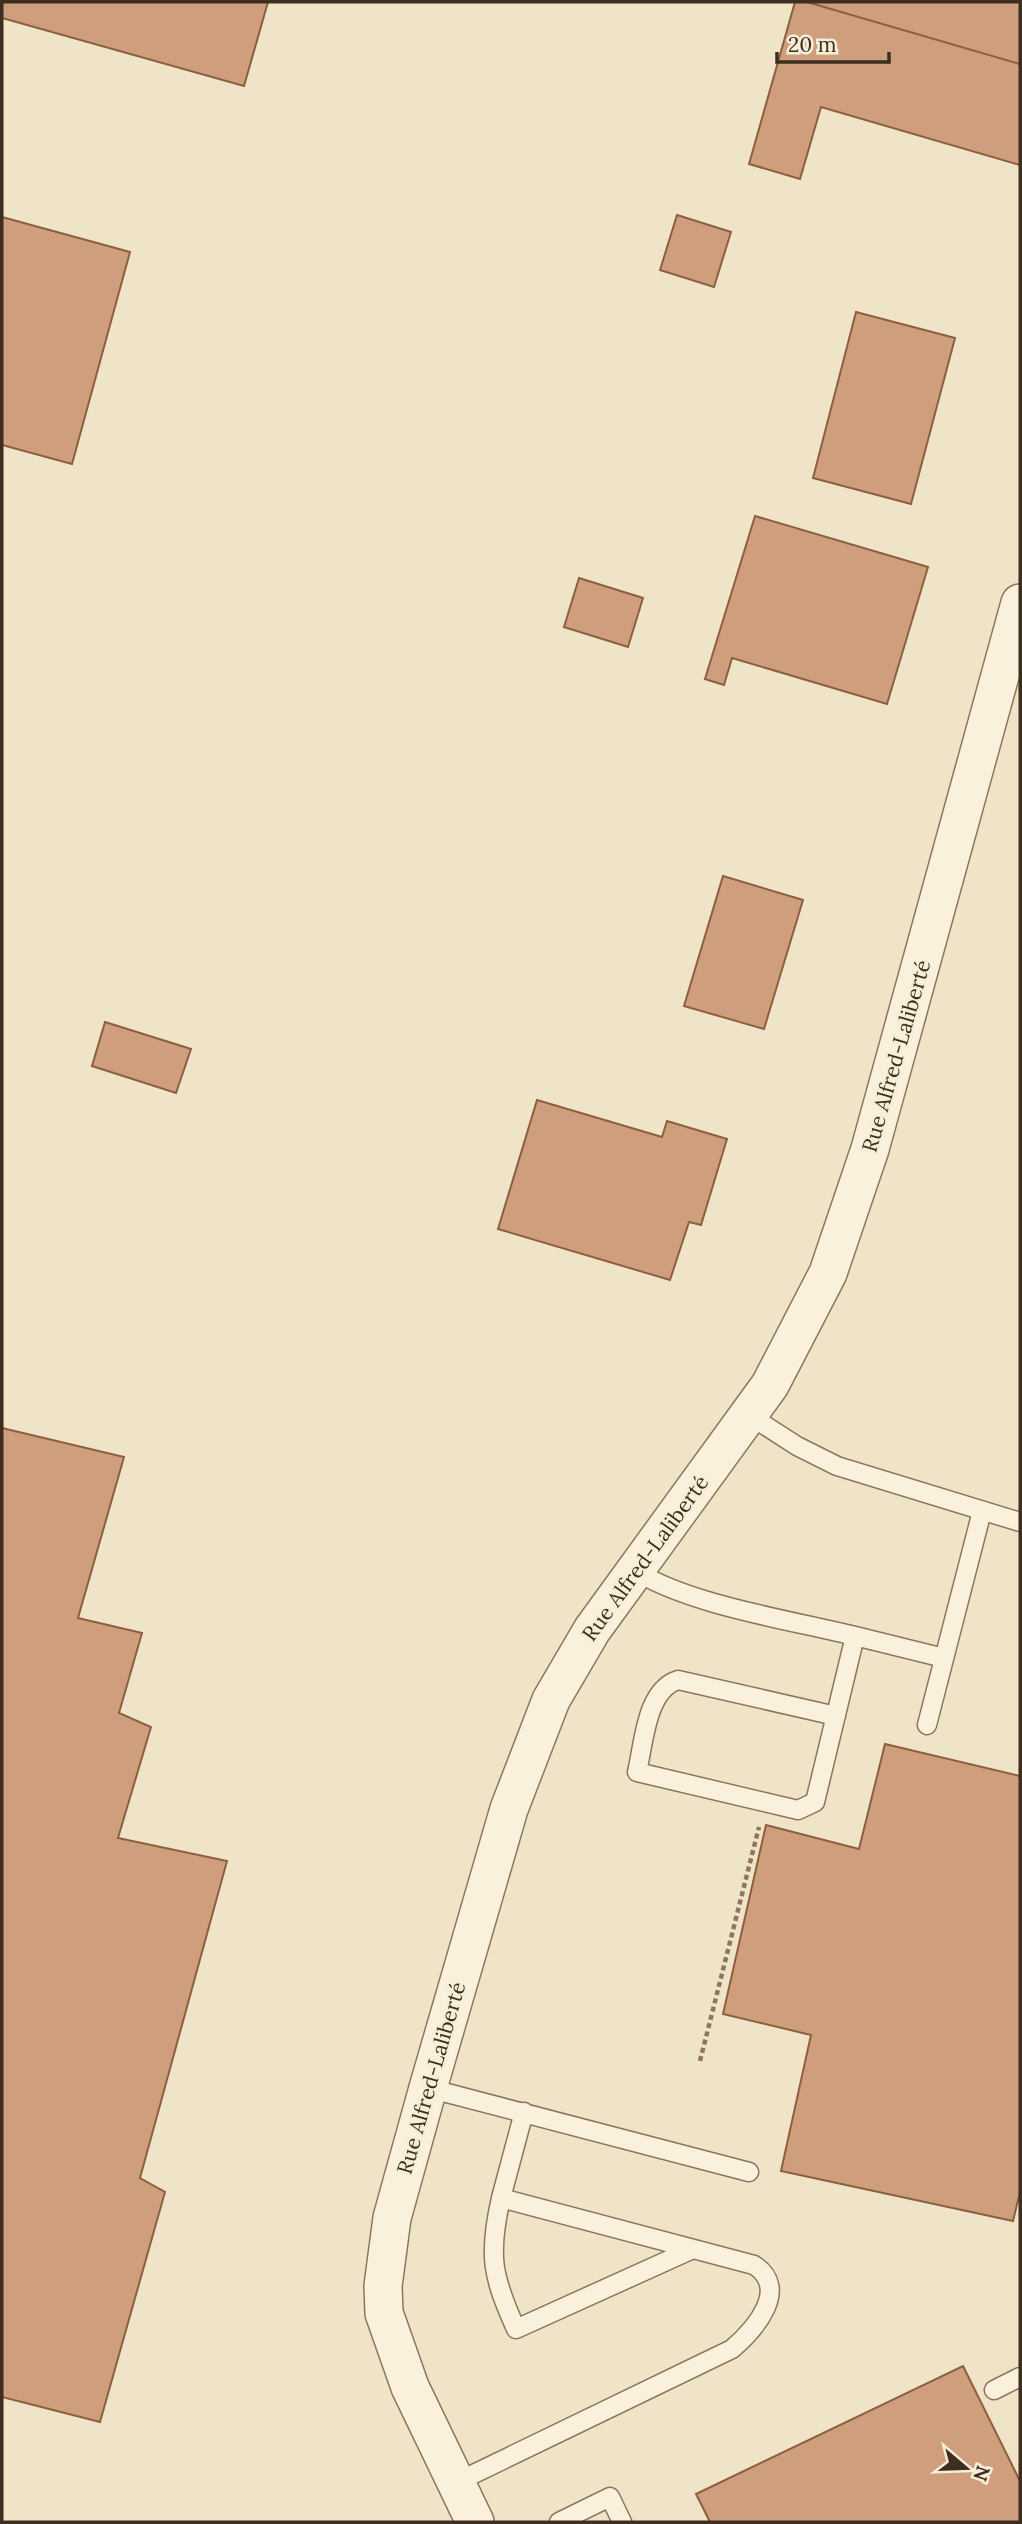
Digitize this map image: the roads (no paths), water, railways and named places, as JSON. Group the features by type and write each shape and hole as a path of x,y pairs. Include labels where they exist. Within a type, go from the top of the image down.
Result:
{"street":[{"name":"Rue Alfred-Laliberté","path":"475,2522 405,2375 384,2314 383,2286 392,2218 428,2088 509,1809 537,1731 577,1652 749,1415 786,1358 809,1314 844,1234 874,1136 1020,603"}],"lane":[{"path":"749,1415 797,1447 837,1466 1020,1522"},
{"path":"927,1725 982,1511"},
{"path":"634,1570 654,1583 684,1594 944,1658"},
{"path":"836,1716 678,1680 665,1684 657,1695 637,1772 798,1810 815,1802 836,1716 855,1636"},
{"path":"428,2088 749,2172"},
{"path":"524,2112 501,2198 492,2253 495,2275 516,2329 693,2249"},
{"path":"455,2483 732,2349 753,2331 769,2298 769,2281 764,2271 754,2265 501,2198"},
{"path":"994,2390 1020,2377"},
{"path":"559,2522 610,2497 622,2522"}]}
